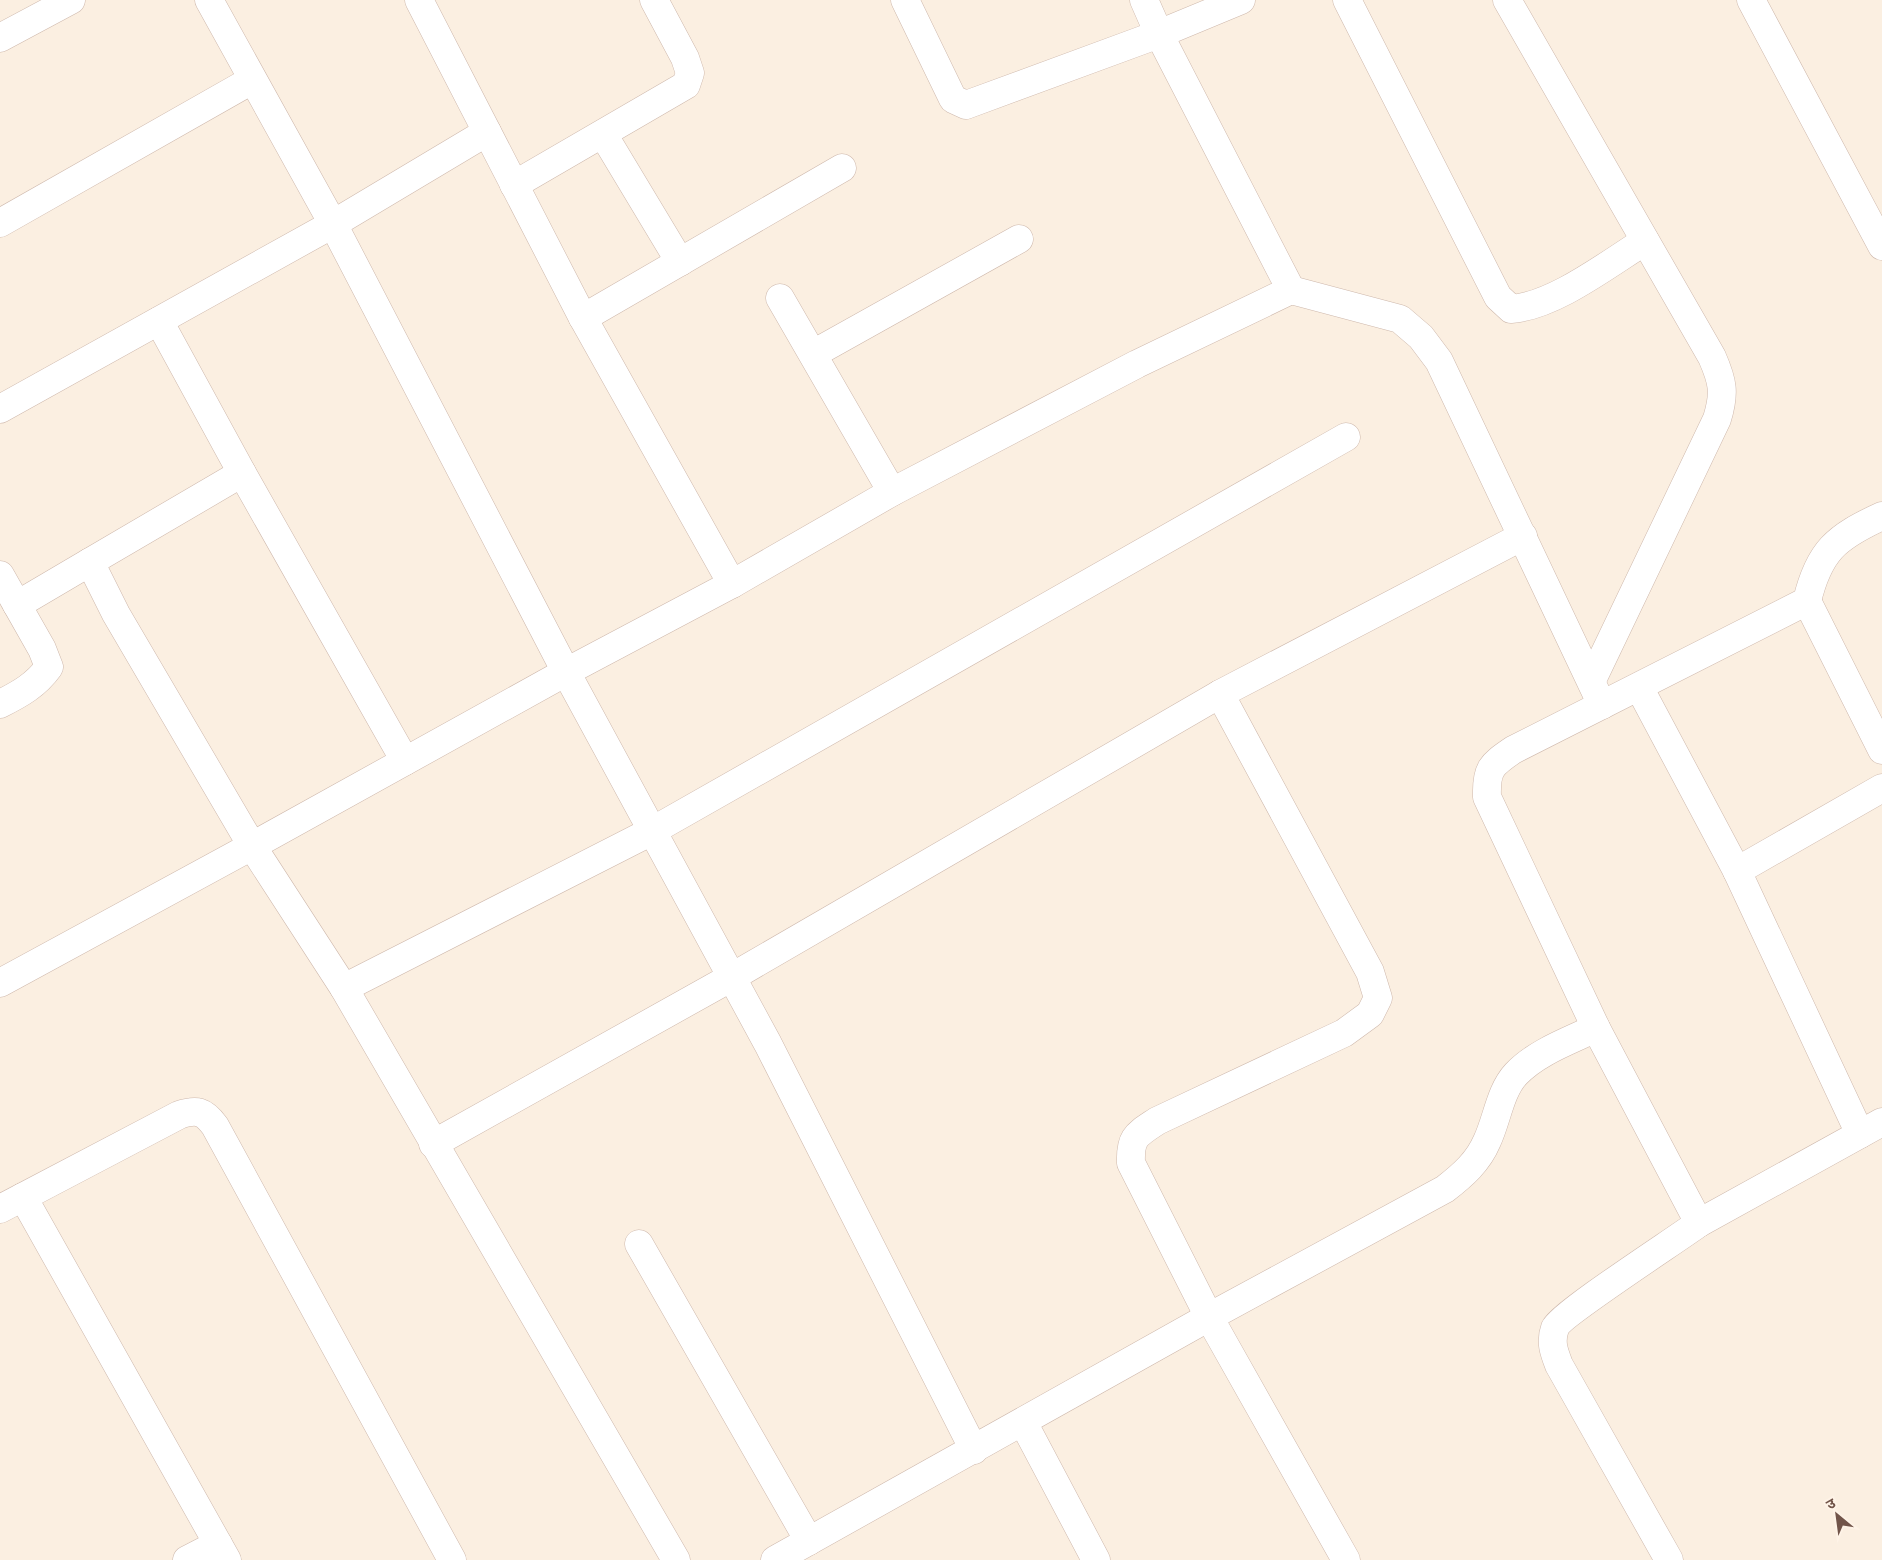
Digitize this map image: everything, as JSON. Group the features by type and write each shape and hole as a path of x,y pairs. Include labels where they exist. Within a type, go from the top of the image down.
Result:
{"street":[{"path":"0,38 70,0"},
{"path":"209,0 333,224 566,672 768,1044 974,1450"},
{"path":"419,0 584,318 732,584"},
{"path":"514,184 686,85 690,73 654,0"},
{"path":"905,0 954,99 966,105 1159,34 1241,0"},
{"path":"1144,0 1159,34 1291,290"},
{"path":"1348,0 1498,296 1511,309 1526,308 1552,297 1645,241"},
{"path":"1507,0 1712,357 1720,376 1724,398 1717,419 1597,692"},
{"path":"1752,0 1882,246"},
{"path":"0,223 252,80"},
{"path":"0,409 333,224 487,132"},
{"path":"603,134 680,262"},
{"path":"584,318 842,168"},
{"path":"813,354 1019,238"},
{"path":"0,983 566,672 732,584 892,492 1137,364 1291,290 1400,319 1421,336 1438,361 1597,692"},
{"path":"780,298 892,492"},
{"path":"159,321 405,762"},
{"path":"344,988 652,831 1346,437"},
{"path":"17,604 242,472"},
{"path":"1882,516 1845,535 1830,549 1817,567 1807,602 1882,750"},
{"path":"433,1144 732,977 1220,694 1523,536"},
{"path":"90,562 116,614 252,846 344,988 676,1560"},
{"path":"0,575 42,649 49,667 40,679 26,690 0,704"},
{"path":"1699,1223 1596,1028 1487,797 1486,776 1495,762 1597,692 1640,687 1807,602"},
{"path":"1640,687 1871,1128 1699,1223 1575,1310 1556,1326 1552,1348 1559,1365 1669,1560"},
{"path":"1220,694 1370,972 1378,998 1370,1014 1344,1033 1157,1121 1140,1132 1130,1145 1132,1163 1209,1317 1346,1560"},
{"path":"1738,871 1882,788"},
{"path":"776,1560 1209,1317 1445,1189 1469,1170 1487,1141 1503,1097 1515,1075 1537,1057 1596,1028"},
{"path":"187,1560 222,1552 11,1203 179,1114 193,1110 206,1114 215,1126 452,1560"},
{"path":"639,1244 809,1541"},
{"path":"1023,1422 1096,1560"}]}
